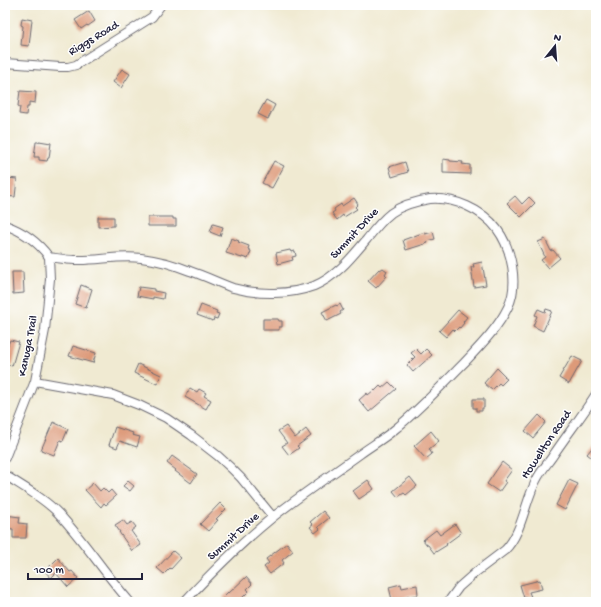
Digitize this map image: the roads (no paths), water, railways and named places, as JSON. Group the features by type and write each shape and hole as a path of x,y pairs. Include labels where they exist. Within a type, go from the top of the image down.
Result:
{"street":[{"name":"Riggs Road","path":"5,63 60,68 76,65 152,17 161,5"},
{"name":"Summit Drive","path":"49,257 76,260 140,257 191,271 232,288 267,293 296,291 314,286 332,276 357,251 384,219 394,211 412,203 428,199 439,199 461,203 471,208 485,217 503,238 514,272 514,288 510,305 497,325 479,347 433,395 393,431 273,517 244,542 184,602"},
{"path":"5,226 17,230 27,236 49,257"},
{"name":"Kanuga Trail","path":"5,458 35,381 45,330 50,279 49,257"},
{"path":"35,381 114,395 140,405 166,418 191,435 231,468 273,517"},
{"name":"Howellton Road","path":"448,602 459,587 505,550 514,539 530,493 538,477 596,394"},
{"path":"5,474 45,502 59,515 72,529 130,602"}]}
